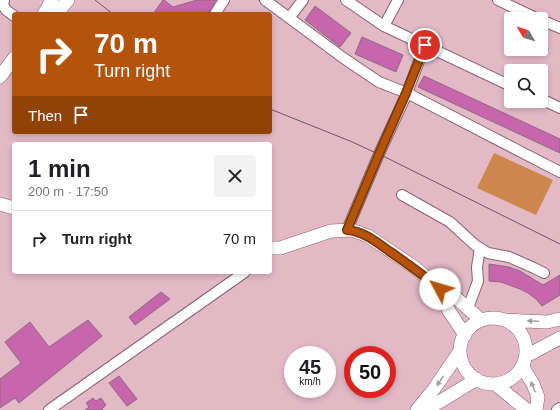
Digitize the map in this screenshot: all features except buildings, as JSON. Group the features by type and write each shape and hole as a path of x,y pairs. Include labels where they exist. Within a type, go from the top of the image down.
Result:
{"main road":[{"path":"45,12 52,0"},
{"path":"58,12 68,0"},
{"path":"0,77 12,61"},
{"path":"0,204 12,207"},
{"path":"273,250 331,231 352,230 368,236 414,267 440,289 455,297 481,320"},
{"path":"440,289 449,311 465,334"},
{"path":"505,320 522,334 525,345 524,361 518,373 511,378 495,384 486,383 470,374 461,360 461,345 465,334 469,329 481,320 489,318 547,322 560,319"},
{"path":"524,361 560,338"},
{"path":"417,410 434,389 460,351"},
{"path":"524,361 538,397 536,410"},
{"path":"426,410 477,379"},
{"path":"495,384 527,410"}],"street":[{"path":"4,0 3,4 6,10 12,14"},
{"path":"216,12 224,0"},
{"path":"265,0 342,57 379,82 406,93 560,172"},
{"path":"289,18 303,0"},
{"path":"346,0 384,26 504,83"},
{"path":"384,26 398,0"},
{"path":"498,0 523,12"},
{"path":"548,23 560,28"},
{"path":"347,230 425,45"},
{"path":"548,102 560,108"},
{"path":"402,195 450,222 475,245 488,253 509,257 544,273"},
{"path":"468,308 478,281 477,267 480,248"},
{"path":"49,410 242,274"}],"shaded area":[{"path":"494,153 553,180 536,215 477,188"}],"tram line":[{"path":"95,0 110,12"},
{"path":"272,110 350,141 387,158 560,244"}],"route":[{"path":"425,45 347,230 352,230 368,236 414,267 440,289"}]}
